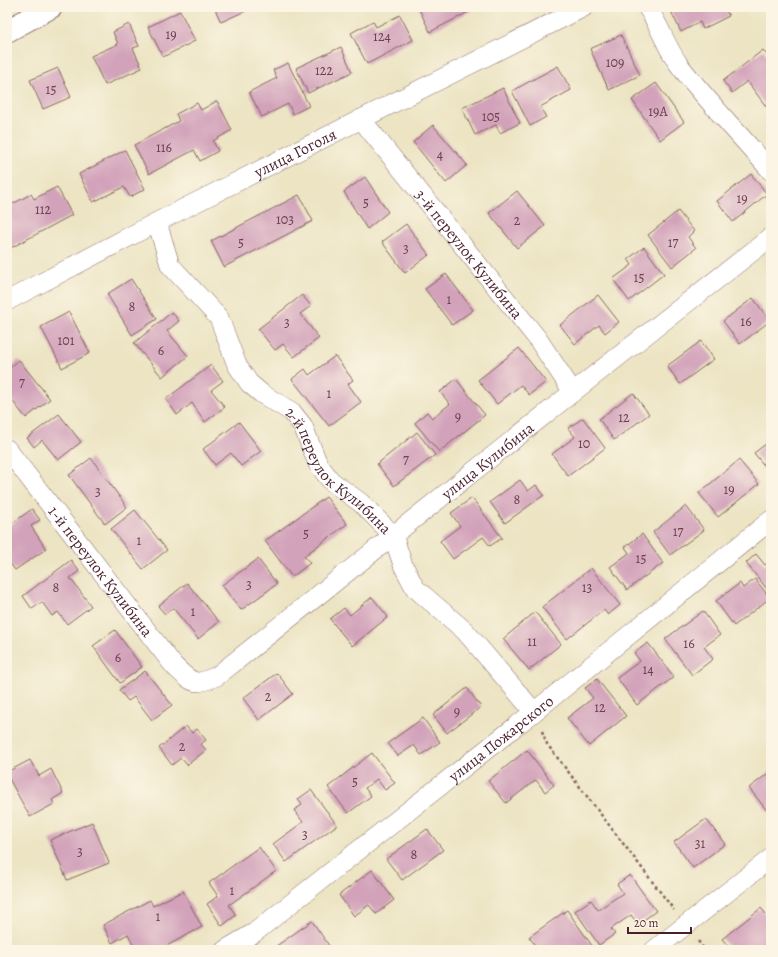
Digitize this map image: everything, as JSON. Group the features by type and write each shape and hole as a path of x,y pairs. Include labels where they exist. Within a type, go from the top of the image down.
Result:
{"street":[{"path":"7,31 51,7"},
{"name":"улица Гоголя","path":"7,301 157,222 584,7"},
{"path":"647,7 655,18 666,43 679,65 771,171"},
{"name":"3-й переулок Кулибина","path":"361,119 537,338 573,392"},
{"name":"2-й переулок Кулибина","path":"157,222 170,266 219,318 237,365 250,383 262,394 292,412 303,426 318,464 331,481 361,503 393,535 403,565 414,588 465,631 534,712"},
{"name":"улица Кулибина","path":"203,683 217,676 573,392 771,237"},
{"name":"1-й переулок Кулибина","path":"7,449 174,666 194,682 203,683"},
{"name":"улица Пожарского","path":"225,950 259,928 534,712 771,520"},
{"path":"654,950 771,858"}],"path":[{"path":"534,712 547,744 685,926"}],"building":[{"path":"214,7 254,7 221,22"},
{"path":"418,7 478,7 430,32"},
{"path":"669,7 724,7 729,16 703,29 700,22 681,32"},
{"path":"180,11 195,41 163,57 148,27"},
{"path":"400,15 413,40 367,64 351,33 373,21 376,27"},
{"path":"129,24 139,46 133,48 142,68 105,85 91,56 118,44 113,32"},
{"path":"621,35 640,75 609,90 590,49"},
{"path":"341,47 352,72 308,93 296,68"},
{"path":"763,50 771,60 771,113 747,81 732,93 723,81"},
{"path":"288,63 309,106 293,114 288,104 262,117 249,92 277,78 273,70"},
{"path":"558,66 571,90 540,107 546,117 530,126 512,91"},
{"path":"58,68 71,97 43,109 30,80"},
{"path":"656,83 684,122 660,140 632,100"},
{"path":"503,88 520,123 500,133 496,125 475,135 462,108"},
{"path":"217,101 232,130 213,141 218,151 200,161 194,150 149,174 134,145 179,121 176,114 197,103 201,110"},
{"path":"433,125 467,165 446,183 413,142"},
{"path":"125,150 145,189 130,197 124,187 93,202 79,174"},
{"path":"751,174 767,194 733,222 717,201"},
{"path":"365,177 388,212 367,229 344,192"},
{"path":"57,187 72,215 7,250 7,207 31,194 34,199"},
{"path":"517,191 545,226 517,248 489,213"},
{"path":"299,195 313,221 224,267 211,241"},
{"path":"678,211 694,231 688,237 696,248 672,267 648,235"},
{"path":"406,224 429,255 405,273 382,242"},
{"path":"644,247 664,274 629,301 613,279 632,265 628,259"},
{"path":"446,274 473,310 452,325 425,289"},
{"path":"131,279 157,319 132,335 107,294"},
{"path":"302,295 311,306 300,314 319,338 294,357 283,344 275,350 258,329"},
{"path":"598,295 619,322 605,333 599,325 575,344 560,325"},
{"path":"753,298 770,321 740,344 723,321"},
{"path":"69,312 90,353 62,368 41,327"},
{"path":"172,312 179,321 167,331 188,356 162,377 134,343"},
{"path":"701,341 714,359 680,384 667,366"},
{"path":"519,348 546,382 529,395 521,385 497,404 478,380"},
{"path":"335,356 353,380 348,384 361,402 329,426 292,379 305,369 309,375"},
{"path":"19,360 50,399 26,418 7,394 7,370"},
{"path":"211,365 223,381 211,390 225,407 205,422 192,403 177,415 166,399"},
{"path":"456,379 485,415 439,452 415,423 427,412 432,418 450,404 440,392"},
{"path":"633,393 649,414 614,440 599,419"},
{"path":"59,414 81,442 58,460 42,440 34,447 27,438"},
{"path":"583,418 605,448 568,476 552,454 575,437 568,428"},
{"path":"239,422 261,451 241,466 231,453 215,465 203,449"},
{"path":"417,432 435,455 394,486 377,464"},
{"path":"771,440 771,474 754,453"},
{"path":"91,458 127,507 105,524 69,475"},
{"path":"739,460 759,484 718,517 699,493"},
{"path":"520,480 528,491 536,485 544,495 505,523 490,502"},
{"path":"326,497 347,524 304,556 310,563 292,577 265,541"},
{"path":"472,498 502,538 490,546 483,537 453,559 440,541 460,526 451,513"},
{"path":"686,506 704,530 670,555 653,532"},
{"path":"32,509 40,520 31,526 46,549 15,570 7,559 7,527"},
{"path":"135,510 167,550 143,569 111,529"},
{"path":"642,534 663,563 627,590 610,567 629,553 625,547"},
{"path":"756,554 765,565 771,560 771,594 746,563"},
{"path":"258,559 277,584 241,610 222,585"},
{"path":"71,560 79,571 70,578 91,606 67,624 58,612 52,616 42,602 32,609 23,596"},
{"path":"591,568 620,605 608,615 604,610 567,639 542,607"},
{"path":"755,579 770,598 734,626 716,601 740,583 743,588"},
{"path":"187,583 219,622 198,639 173,608 165,614 158,606"},
{"path":"372,597 388,617 352,646 330,619 344,608 350,615"},
{"path":"703,611 720,635 704,647 713,659 692,675 665,639"},
{"path":"535,612 561,644 529,670 503,639"},
{"path":"115,630 142,667 120,683 93,646"},
{"path":"648,643 674,677 637,705 617,678 640,661 634,653"},
{"path":"145,671 172,705 152,720 134,697 128,701 119,690"},
{"path":"277,673 293,694 259,720 243,698"},
{"path":"597,679 626,716 589,746 567,718 593,698 585,688"},
{"path":"467,688 481,707 447,733 433,715"},
{"path":"423,718 440,742 421,755 414,745 398,756 388,743"},
{"path":"186,726 192,733 197,729 206,740 201,744 206,750 187,765 181,758 172,765 159,748"},
{"path":"527,750 554,785 545,792 536,780 506,803 488,781"},
{"path":"372,753 395,783 385,790 377,779 365,788 371,796 348,813 328,787"},
{"path":"30,760 39,776 51,769 63,793 52,800 54,804 30,817 7,775 7,772"},
{"path":"771,771 771,809 768,812 749,788"},
{"path":"311,790 337,825 286,862 273,844 303,822 294,810 302,805 298,799"},
{"path":"706,819 725,844 693,868 674,842"},
{"path":"92,822 109,863 67,880 50,840"},
{"path":"427,829 443,850 402,880 386,859"},
{"path":"259,847 276,871 229,905 236,915 222,926 207,904 218,896 209,883"},
{"path":"372,870 394,900 376,914 369,905 354,916 339,895"},
{"path":"630,875 656,911 638,924 631,915 611,929 615,934 599,945 575,911 591,900 598,910 623,893 617,884"},
{"path":"183,891 202,927 159,950 136,950 128,934 112,943 103,925 150,900 153,906"},
{"path":"761,908 771,920 771,941 760,950 732,950 722,939"},
{"path":"567,910 593,947 588,950 539,950 529,937"},
{"path":"312,921 332,950 277,950 275,947"}]}
